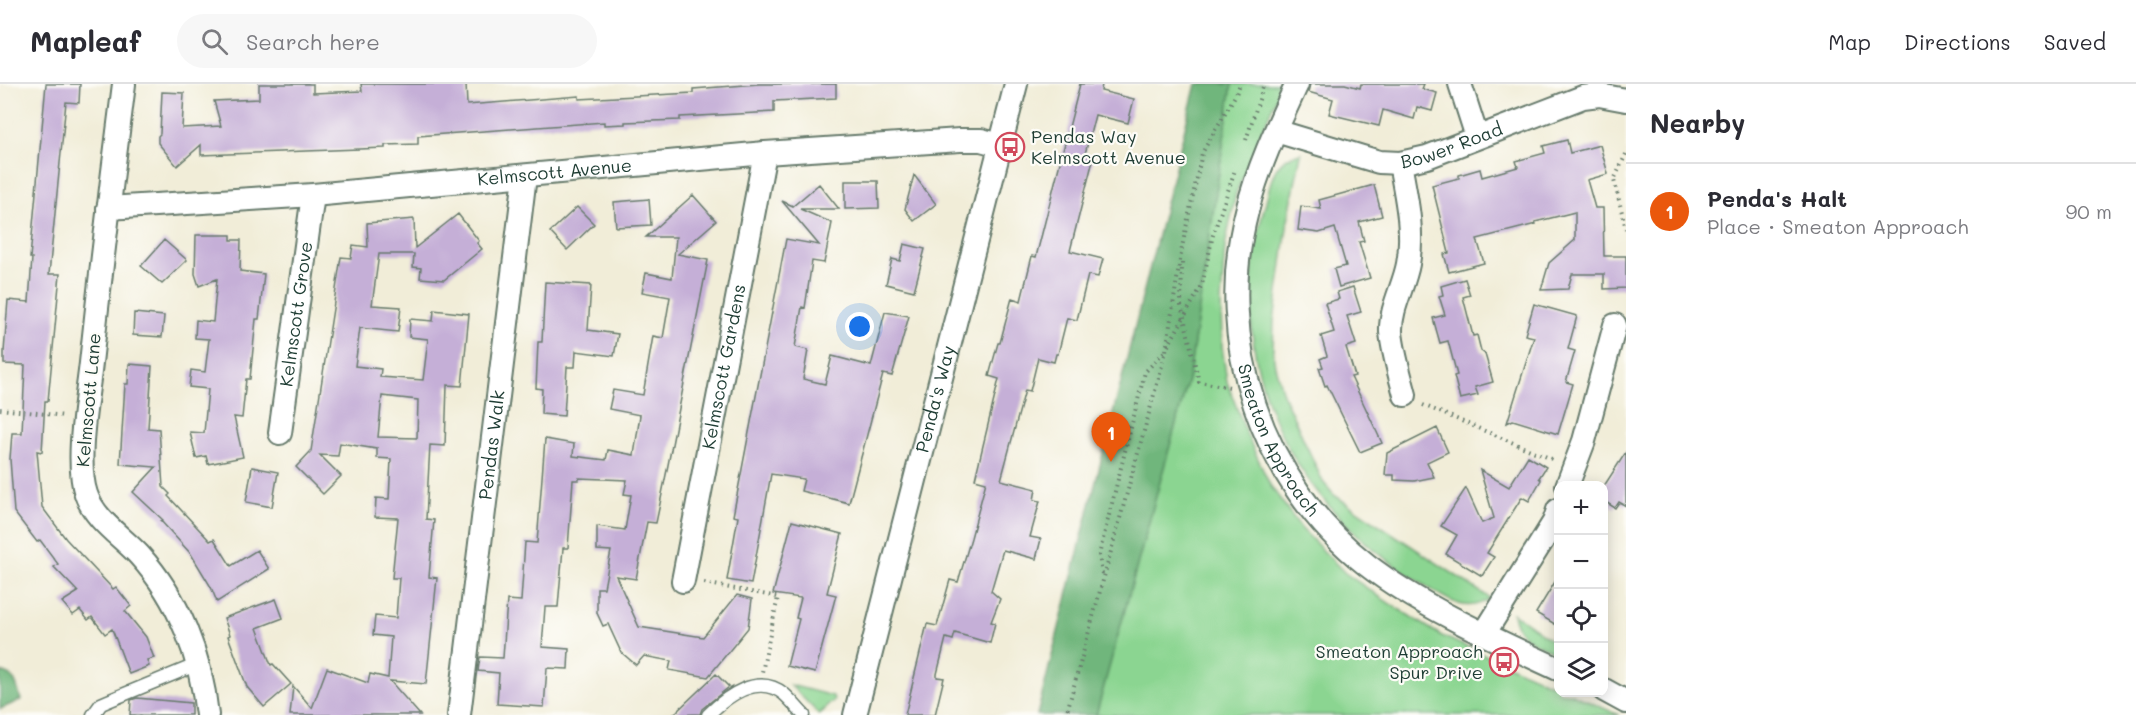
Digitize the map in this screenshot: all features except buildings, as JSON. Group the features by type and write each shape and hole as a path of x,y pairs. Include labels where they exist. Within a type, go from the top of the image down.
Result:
{"street":[{"name":"Kelmscott Lane","path":"124,84 108,208 86,418 82,479 87,496 96,512 140,556 167,593 188,634 198,664 207,715"},
{"name":"Penda's Way","path":"855,715 1016,84"},
{"name":"Smeaton Approach","path":"1297,84 1276,131 1247,212 1237,267 1237,324 1240,352 1261,424 1277,458 1308,505 1326,527 1353,553 1390,582 1484,634 1554,667"},
{"path":"1460,84 1477,137"},
{"name":"Bower Road","path":"1276,131 1379,162 1400,163 1427,157 1583,97 1599,95 1626,100"},
{"name":"Kelmscott Avenue","path":"108,208 313,195 765,153 960,140 981,140 1000,145"},
{"name":"Kelmscott Gardens","path":"683,581 765,153"},
{"path":"1400,163 1408,207 1411,242 1408,267 1391,330 1406,395"},
{"name":"Pendas Walk","path":"459,715 525,176"},
{"name":"Kelmscott Grove","path":"280,433 313,195"},
{"path":"1571,477 1584,441 1615,325"},
{"path":"1484,634 1554,522"},
{"path":"1608,692 1626,702"}],"lane":[{"path":"93,715 101,704 198,664"},
{"path":"708,715 724,699 737,692 760,687 772,687 783,694 804,715"}],"path":[{"path":"1066,715 1166,351 1182,247 1202,153 1240,84"},
{"path":"1246,140 1264,84"},
{"path":"1626,154 1614,180 1626,229"},
{"path":"1103,578 1099,555 1145,372 1166,351 1203,285 1213,235 1238,161"},
{"path":"1182,247 1181,305 1199,382 1227,387 1248,385"},
{"path":"1406,395 1430,409 1571,477"},
{"path":"0,409 61,416"},
{"path":"1113,417 1120,423 1131,427"},
{"path":"683,581 778,597 760,687"}],"green space":[{"path":"1196,84 1232,84 1189,376 1096,715 1037,715"},
{"path":"1232,84 1282,84 1236,193 1225,246 1221,301 1222,346 1227,382 1247,435 1270,485 1301,528 1345,573 1392,605 1442,636 1554,685 1554,697 1579,697 1619,715 1096,715 1189,376"},
{"path":"1301,153 1288,220 1274,321 1273,351 1283,394 1323,482 1334,495 1490,598 1481,603 1472,606 1454,602 1421,583 1374,550 1334,512 1301,469 1276,423 1259,373 1251,321 1253,266 1264,209 1274,174 1284,160"},
{"path":"1513,613 1554,642 1551,651 1521,633"},
{"path":"0,672 13,678 21,700 0,709"},
{"path":"790,685 833,696 834,700 819,714"}],"place":[{"name":"Pendas Way Kelmscott Avenue","path":"1010,147"},
{"name":"Penda's Halt","path":"1111,462"},
{"name":"Smeaton Approach Spur Drive","path":"1504,662"}]}
